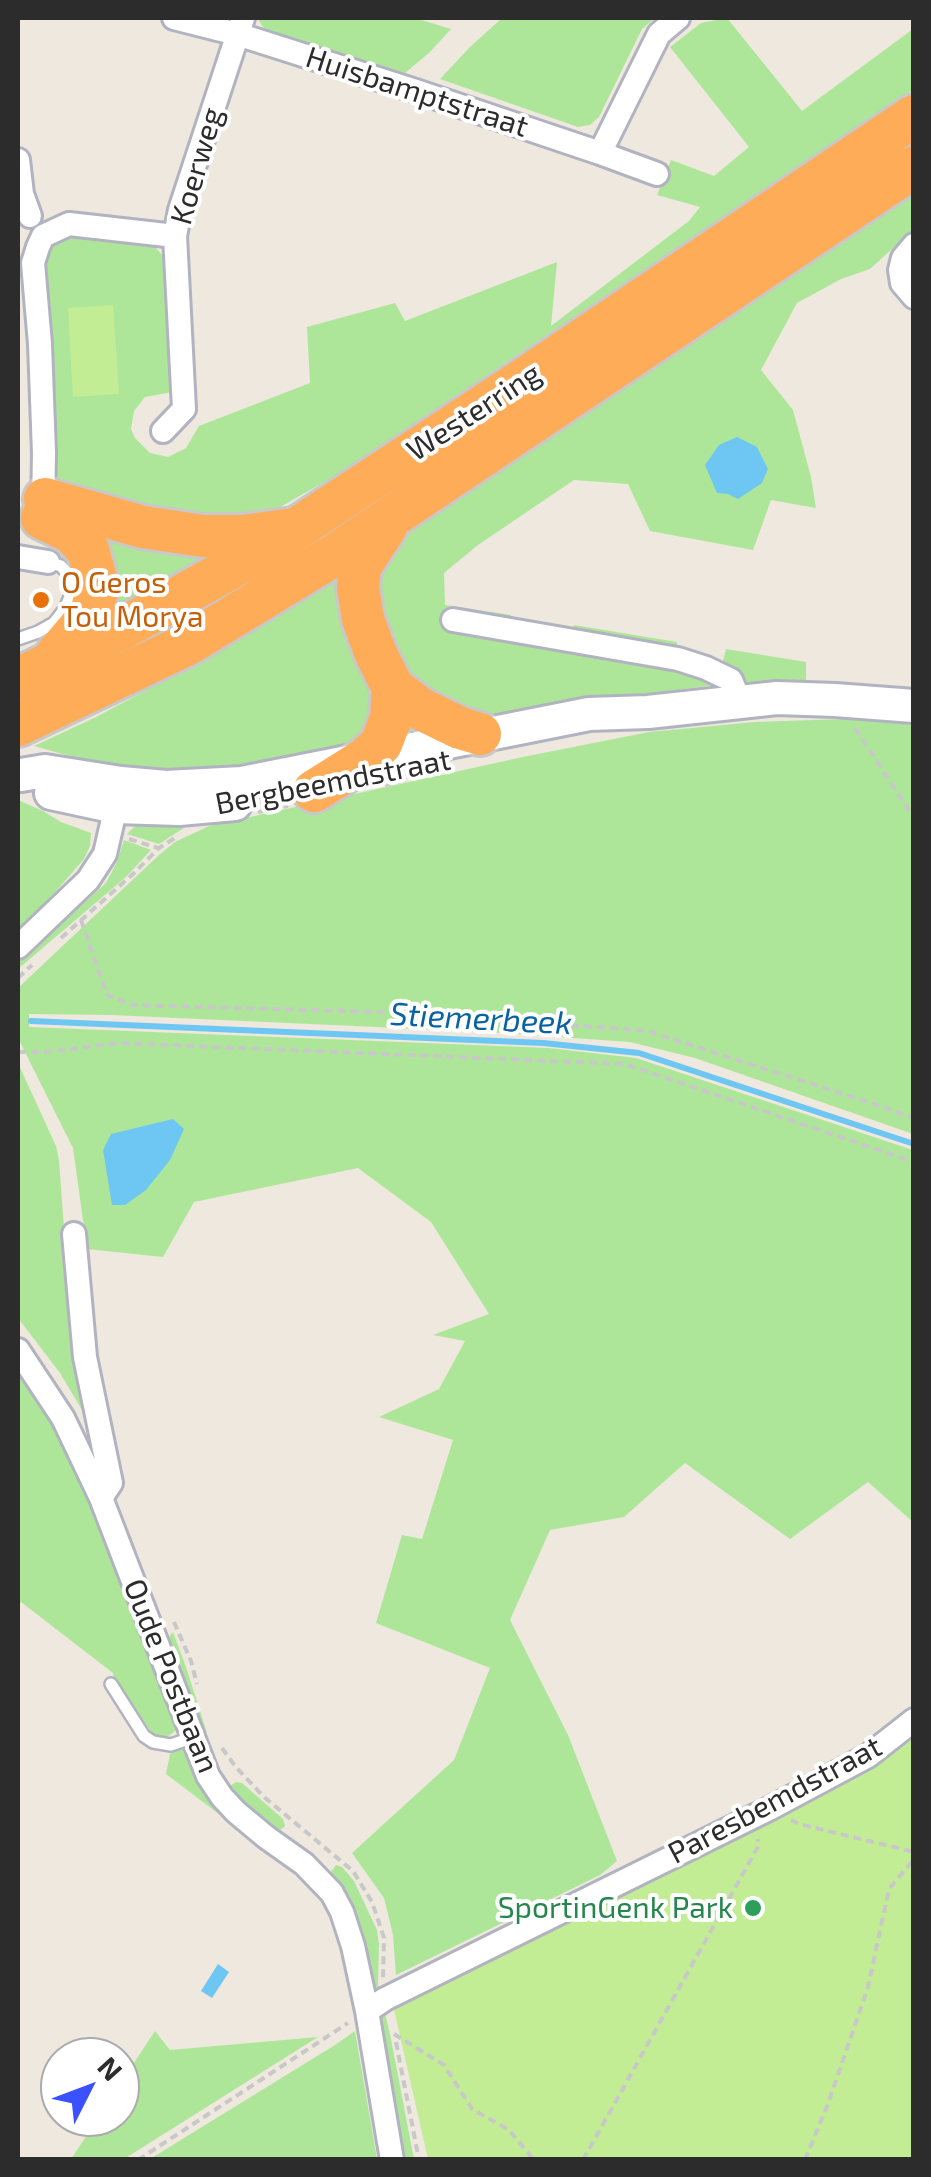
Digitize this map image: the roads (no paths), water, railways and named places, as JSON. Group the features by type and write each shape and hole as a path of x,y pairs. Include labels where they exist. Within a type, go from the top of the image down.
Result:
{"highway":[{"name":"Westerring","path":"28,661 125,628 240,563 518,383 914,116"},
{"name":"Westerring","path":"18,725 188,644 336,554 914,167"},
{"path":"30,507 202,536 243,536 296,528"},
{"path":"28,661 90,615 97,592 88,550 71,532 30,507"},
{"path":"306,798 375,772 392,718 393,688 369,636 358,588 360,566 394,516"},
{"path":"393,688 421,709 480,734"}],"street":[{"name":"Huisbamptstraat","path":"174,18 240,26 657,174"},
{"path":"600,152 659,34 678,18"},
{"name":"Koerweg","path":"163,431 184,409 176,236 180,210 240,26"},
{"path":"18,160 22,194 30,216"},
{"path":"30,507 40,344 33,263 43,236 69,224 176,236"},
{"path":"914,244 900,270 902,283 914,298"},
{"path":"18,558 48,562"},
{"path":"453,620 678,659 731,680 740,701"},
{"name":"Bergbeemdstraat","path":"121,809 166,787 375,772 480,734 589,714 648,712 777,698 914,706"},
{"name":"Bergbeemdstraat","path":"19,774 37,790 121,809 200,808 306,798 648,712"},
{"path":"24,956 88,880 105,854 121,809"},
{"name":"Oude Postbaan","path":"74,1234 85,1358 111,1482 101,1498"},
{"name":"Oude Postbaan","path":"18,1350 63,1418 101,1498 208,1776 222,1797 332,1892 342,1912 376,2005 392,2160"},
{"name":"Paresbemdstraat","path":"376,2005 764,1812 868,1756 914,1720"}],"lane":[{"path":"28,661 38,632 54,623 72,592 68,574 61,566 48,562"},
{"path":"111,1684 144,1736 153,1742 171,1745 194,1737"}],"water":[{"path":"737,437 757,447 768,469 762,483 738,499 717,493 705,465 719,445"},
{"path":"173,1119 184,1129 170,1160 146,1190 125,1205 112,1205 103,1150 111,1134"},
{"path":"218,1964 229,1972 212,1998 201,1991"}],"waterway":[{"name":"Stiemerbeek","path":"31,1021 543,1043 639,1053 914,1144"}],"place":[{"name":"O Geros Tou Morya","path":"41,600"},
{"name":"SportinGenk Park","path":"753,1908"}]}
